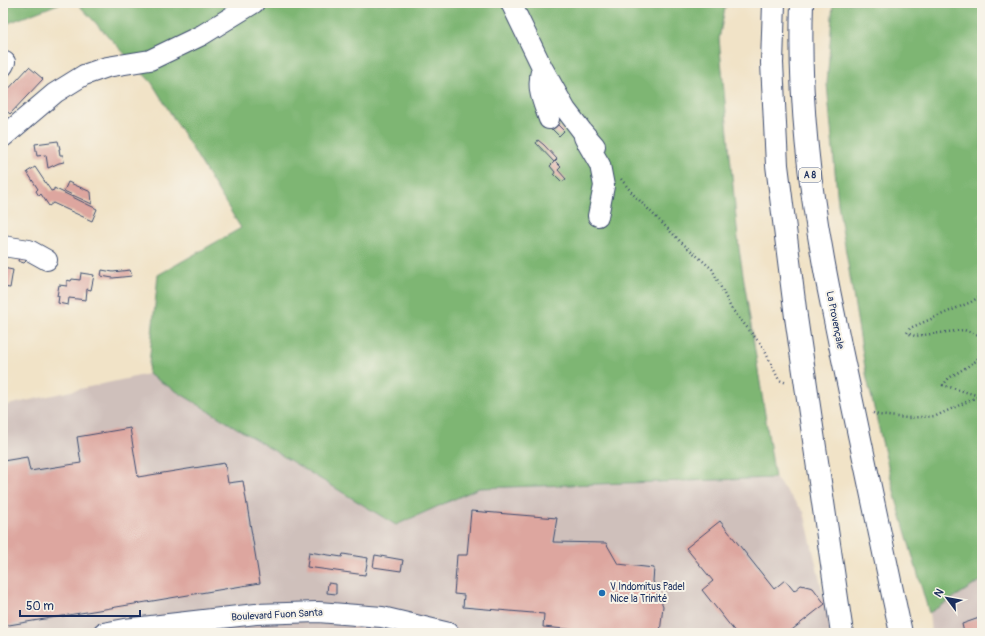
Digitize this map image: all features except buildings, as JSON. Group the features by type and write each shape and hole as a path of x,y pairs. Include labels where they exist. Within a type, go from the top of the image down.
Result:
{"highway":[{"path":"774,3 772,63 777,165 796,317 842,633"},
{"name":"La Provençale","path":"802,3 801,36 804,110 811,183 822,253 840,345 901,633"}],"street":[{"path":"3,137 55,93 84,75 107,67 150,60 202,35 254,3"},
{"path":"511,3 542,68 566,110 595,146"},
{"path":"542,68 539,78 541,97 549,119"},
{"path":"582,131 600,165 604,186 598,216"},
{"path":"3,246 29,250 47,260"},
{"name":"Boulevard Fuon Santa","path":"103,633 124,629 256,614 318,612 382,617 449,633"}],"path":[{"path":"982,295 971,302 910,328 907,333 915,336 964,330 982,336"}],"shaded area":[{"path":"148,374 396,525 479,488 775,478 804,512 832,633 3,633 3,406"},
{"path":"982,580 982,633 931,633 929,613"}],"green space":[{"path":"3,3 61,3 3,25"},
{"path":"77,3 726,3 719,39 739,249 775,478 479,488 396,525 148,374 158,275 241,228 152,83"},
{"path":"833,3 982,3 982,580 929,613 896,499 867,379 838,204 827,84"}],"place":[{"name":"V Indomitus Padel Nice la Trinité","path":"602,593"}]}
